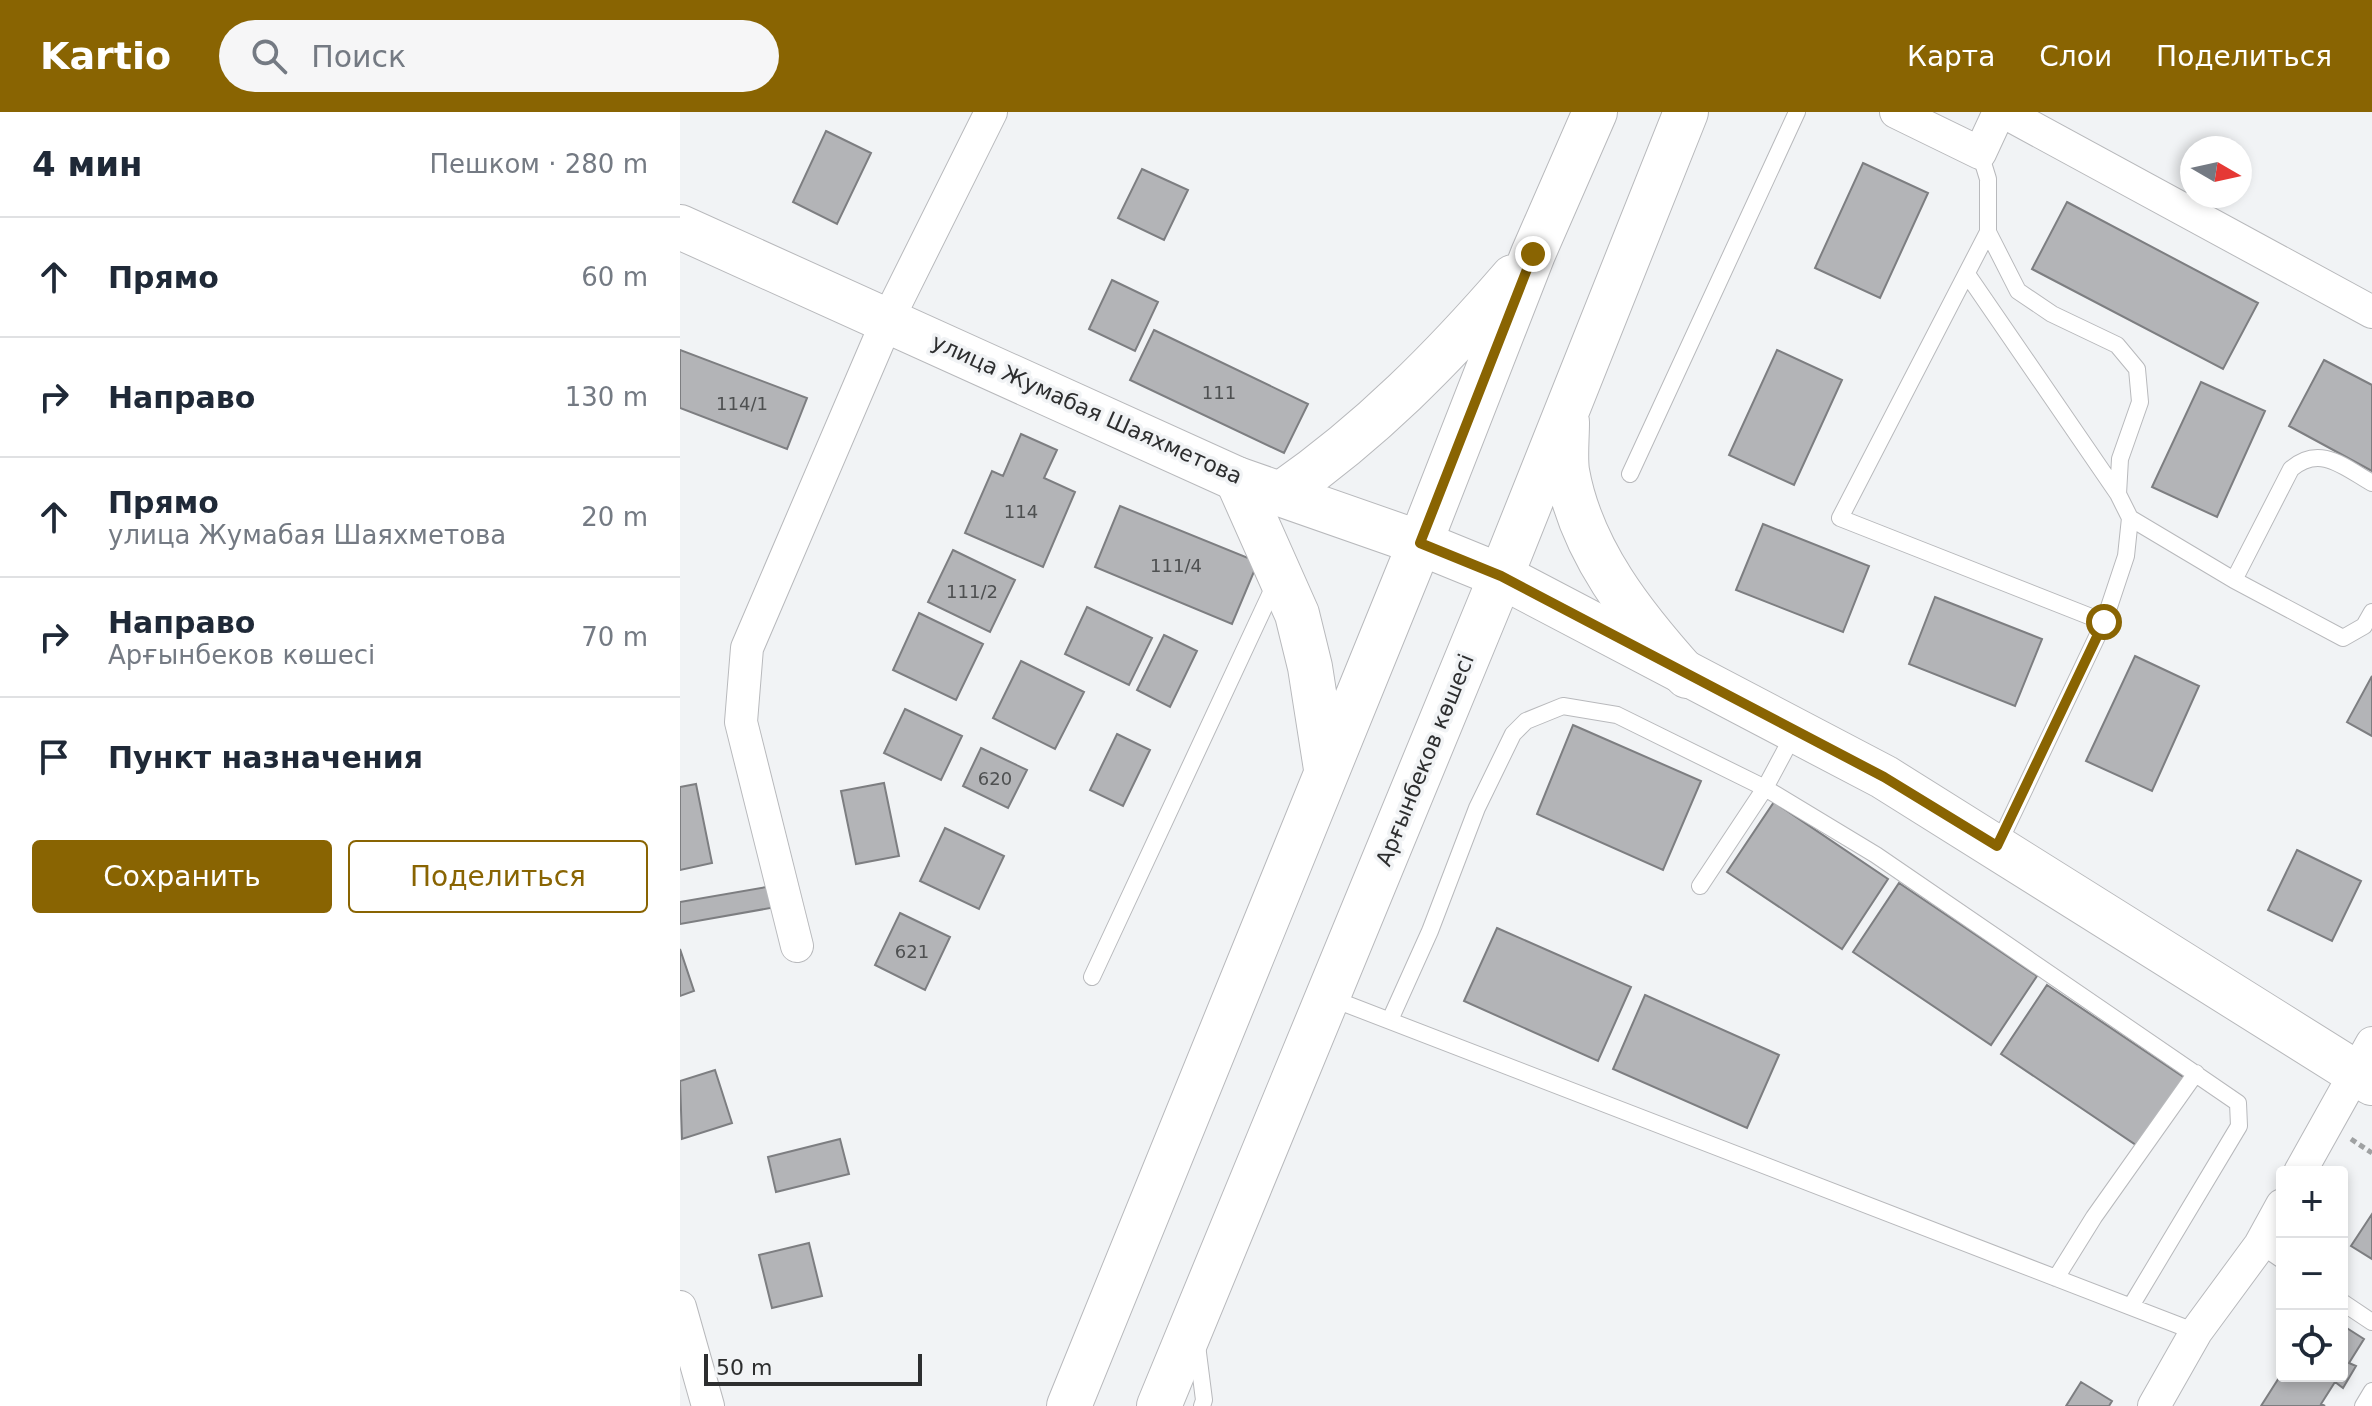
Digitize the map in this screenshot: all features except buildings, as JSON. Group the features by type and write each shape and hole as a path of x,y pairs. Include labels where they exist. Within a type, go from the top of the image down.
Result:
{"main road":[{"path":"1069,1406 1420,543 1533,254 1595,112"},
{"name":"Арғынбеков көшесі","path":"1159,1406 1501,576 1686,112"},
{"name":"улица Жумабая Шаяхметова","path":"680,227 1237,479 1420,543 1501,576 1884,777 2366,1066"},
{"path":"1282,493 1338,454 1394,405 1464,333 1533,254"},
{"path":"1567,407 1567,471 1585,526 1606,573 1639,623 1687,676"},
{"path":"1237,479 1280,571 1310,667 1326,770"}],"street":[{"path":"797,946 741,722 747,648 888,319 991,112"},
{"path":"1896,112 1980,153 2002,112 2372,312"},
{"path":"2304,1166 2366,1066"},
{"path":"2154,1406 2196,1332 2271,1252 2276,1231"},
{"path":"680,1307 708,1406"}],"lane":[{"path":"1630,474 1797,112"},
{"path":"1980,153 1988,179 1988,232 1840,518 2104,622"},
{"path":"1988,232 2018,291 2052,314 2117,345 2137,369 2140,402 2120,459 2118,494"},
{"path":"1967,274 2118,494 2130,518 2126,556 2104,622 1997,846"},
{"path":"2234,580 2291,469 2304,457 2316,455 2372,483"},
{"path":"2130,518 2234,580 2343,638 2364,626 2372,612"},
{"path":"1092,977 1280,571"},
{"path":"1390,1020 1430,931 1477,808 1513,734 1526,721 1563,706 1617,715 1765,788 1876,855 2238,1103 2239,1126 2131,1306"},
{"path":"1700,886 1765,788 1795,732"},
{"path":"1328,997 2196,1332"},
{"path":"2056,1278 2094,1217 2196,1073"},
{"path":"2348,1306 2372,1322"},
{"path":"1194,1321 1204,1400 1202,1406"},
{"path":"2363,1406 2372,1391"}],"route":[{"path":"1533,254 1420,543 1501,576 1884,777 1997,846 2104,622"}]}
